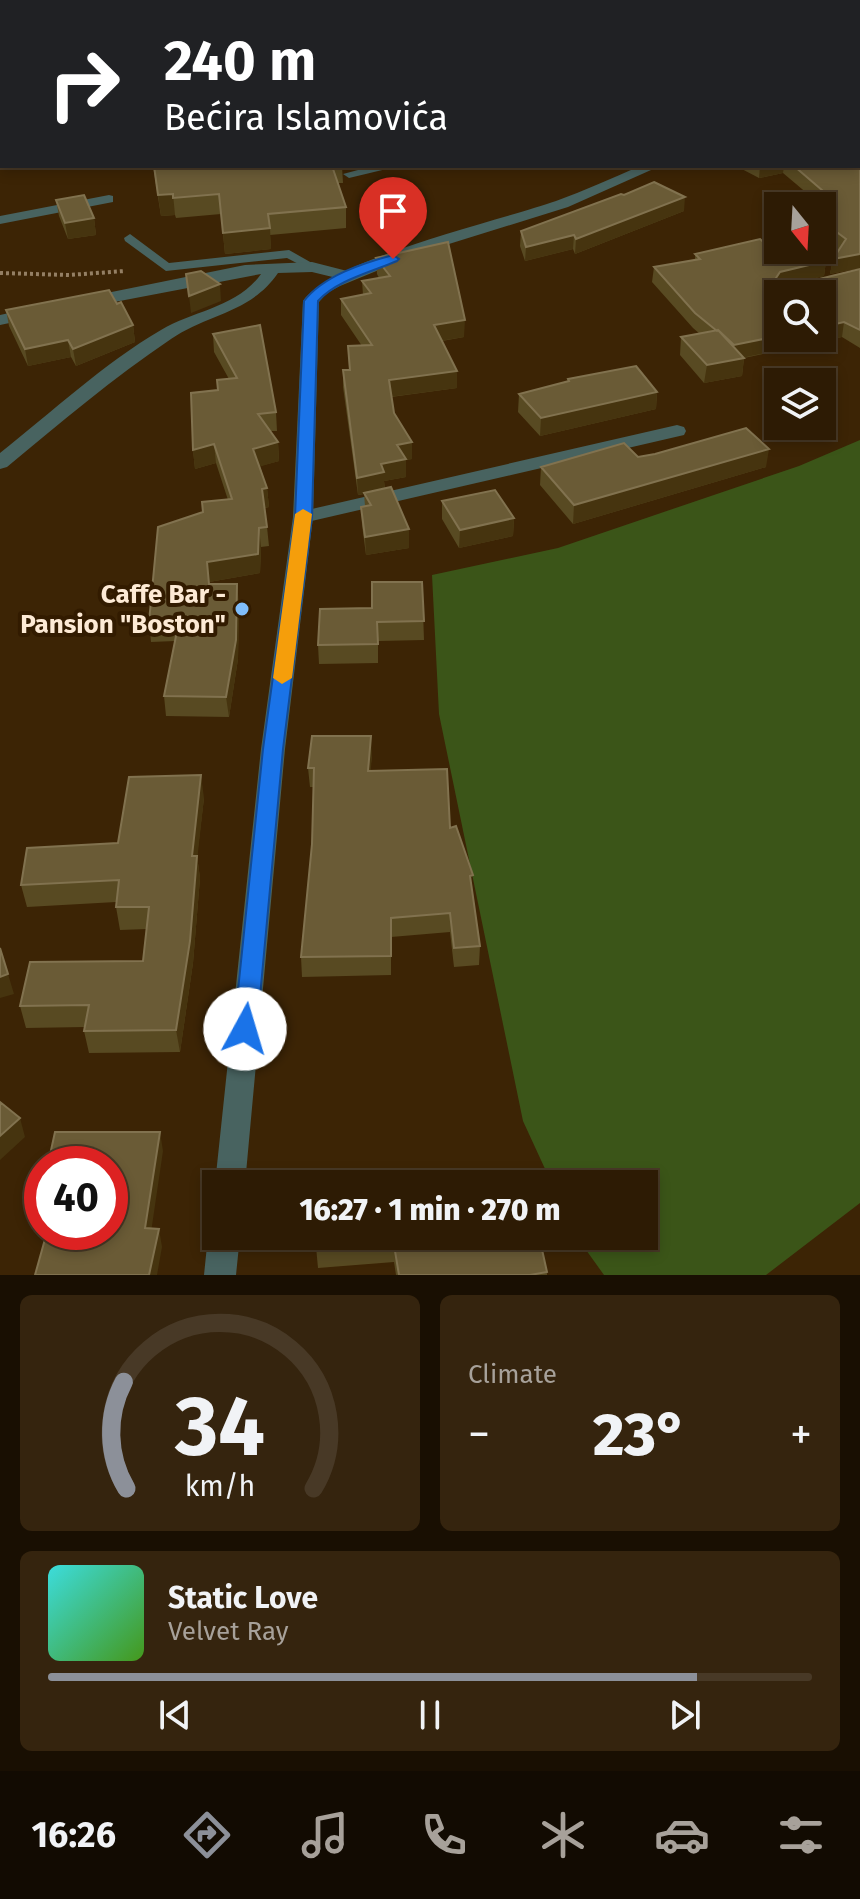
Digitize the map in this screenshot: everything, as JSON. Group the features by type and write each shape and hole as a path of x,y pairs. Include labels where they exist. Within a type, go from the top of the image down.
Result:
{"street":[{"path":"231,1170 273,749 303,517 311,301 321,289 414,250 563,204 648,168"},
{"path":"0,320 245,270 312,267 349,276"},
{"path":"0,463 101,381 168,333 234,305 261,286 272,270"},
{"path":"303,517 677,431"},
{"path":"220,1275 223,1250"}],"lane":[{"path":"349,174 382,168"},
{"path":"0,220 109,199"},
{"path":"130,238 166,267 289,254 312,267"}],"path":[{"path":"0,273 69,275 166,267"}],"green space":[{"path":"860,440 860,1203 766,1275 604,1275 586,1250 658,1250 658,1170 546,1170 523,1121 439,714 432,575 558,548 799,466"}],"building":[{"path":"154,168 333,168 346,207 268,214 270,228 223,233 219,194 173,198 173,194 158,195"},
{"path":"796,168 860,168 860,254 836,258 846,239 836,232 836,192 824,192"},
{"path":"654,182 685,197 576,239 574,235 526,247 521,231"},
{"path":"84,195 94,218 65,223 56,200"},
{"path":"760,239 764,243 764,264 813,264 780,272 777,280 764,280 764,339 734,345 695,313 654,267 700,259 695,254"},
{"path":"448,242 465,320 434,325 457,371 389,380 394,413 412,442 397,445 406,459 381,464 384,472 357,478 343,370 350,370 348,346 372,345 341,299 371,293 362,281 390,276 376,258"},
{"path":"860,269 860,330 844,322 836,324 836,280 815,280"},
{"path":"201,271 220,284 189,296 186,274"},
{"path":"109,290 117,304 121,302 133,325 73,349 68,340 25,349 6,310"},
{"path":"260,325 276,412 258,414 278,442 253,449 267,488 262,489 267,527 259,528 258,554 207,562 209,584 237,584 236,640 226,697 164,696 179,621 149,622 158,527 203,512 202,502 232,499 214,444 193,450 191,393 218,390 217,380 237,378 213,334"},
{"path":"718,330 744,358 707,365 681,337"},
{"path":"636,366 657,392 541,418 519,394 568,379"},
{"path":"746,428 769,449 574,505 541,467 624,443 638,457 655,454"},
{"path":"391,487 409,529 365,537 361,507 371,505 364,493"},
{"path":"495,490 514,518 460,530 442,501"},
{"path":"372,582 422,582 424,621 377,622 378,644 318,645 320,609 372,608"},
{"path":"312,736 371,736 368,771 447,769 450,828 456,826 473,875 470,876 480,946 454,948 450,913 391,918 391,956 301,957 312,844 314,768 308,768"},
{"path":"201,775 192,856 197,856 190,941 176,1030 84,1031 89,1005 20,1006 30,962 143,961 149,907 116,907 119,880 21,885 27,848 118,843 129,777"},
{"path":"0,948 8,974 0,977"},
{"path":"0,1102 20,1118 0,1136"},
{"path":"55,1132 160,1132 145,1228 159,1229 149,1275 35,1275 42,1250 128,1250 128,1146 52,1146"},
{"path":"395,1250 542,1250 547,1272 530,1275 399,1275"}],"slow traffic":[{"path":"282,678 303,514"}],"place":[{"name":"Caffe Bar - Pansion \"Boston\"","path":"242,609"}],"route":[{"path":"245,1029 273,749 303,517 309,311 311,301 321,289 393,259"}]}
